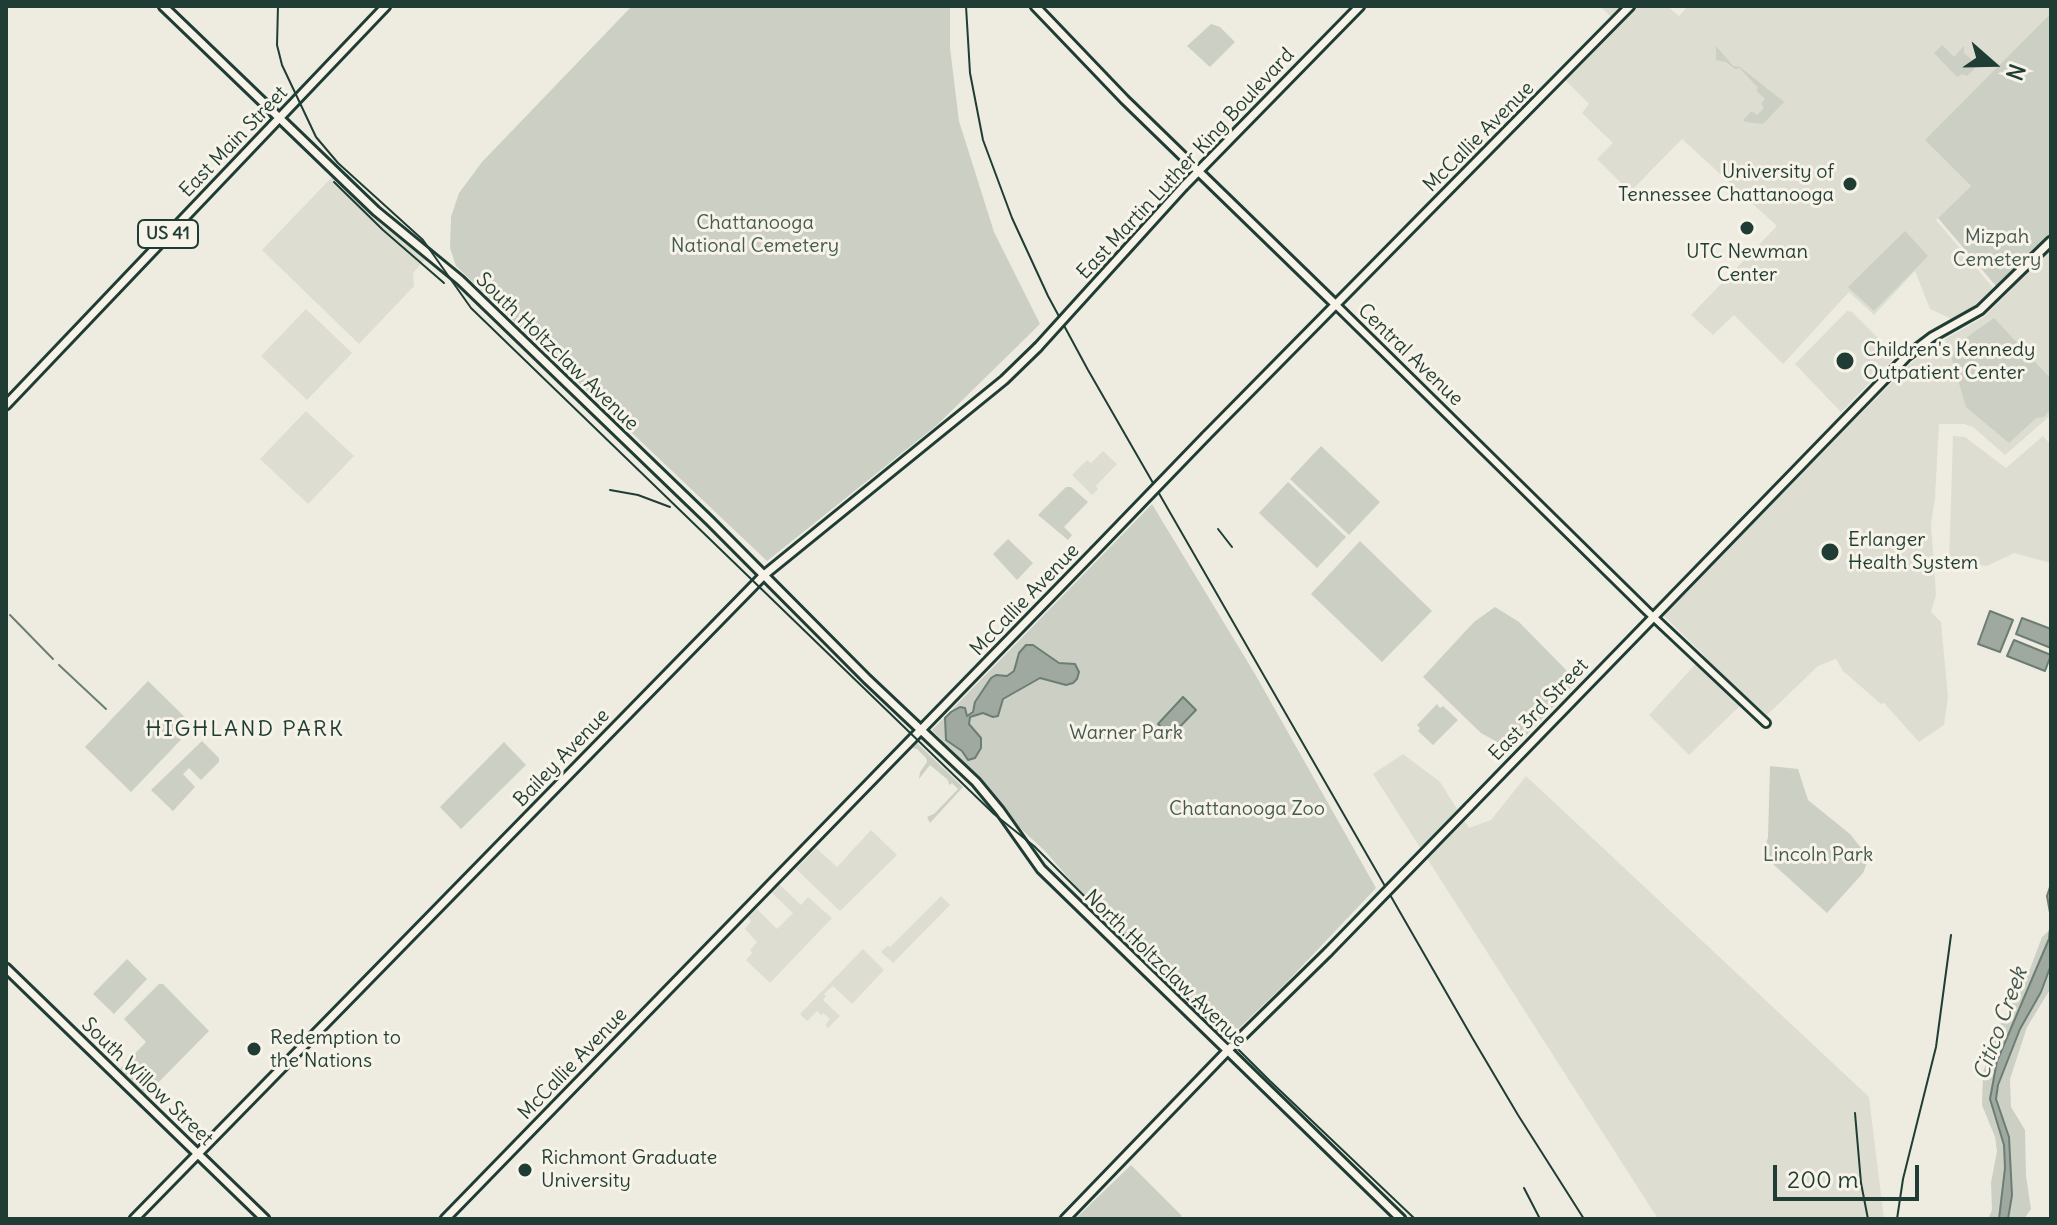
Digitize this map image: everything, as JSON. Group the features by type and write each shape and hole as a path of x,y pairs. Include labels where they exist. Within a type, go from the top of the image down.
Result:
{"main road":[{"name":"South Holtzclaw Avenue","path":"163,6 376,211 460,280 921,730"},
{"name":"East Main Street","path":"6,405 386,6"},
{"name":"Central Avenue","path":"1035,6 1086,61 1336,305"},
{"name":"East Martin Luther King Boulevard","path":"1038,347 1198,171 1360,6"},
{"name":"McCallie Avenue","path":"445,1219 1206,436 1630,6"},
{"name":"East 3rd Street","path":"1065,1219 1907,356 1932,337 1980,310 2051,241"},
{"name":"Bailey Avenue","path":"134,1219 764,575 1004,380 1038,347"},
{"name":"North Holtzclaw Avenue","path":"921,730 976,782 1041,869 1401,1219"},
{"name":"South Willow Street","path":"6,968 265,1219"}],"street":[{"name":"Central Avenue","path":"1336,305 1652,616 1766,723"}],"shaded area":[{"name":"University of Tennessee Chattanooga","path":"1600,6 1667,6 1679,16 1688,6 2051,6 2051,13 1926,140 1971,186 1936,220 1994,289 1952,319 1930,309 1915,271 1874,315 1849,292 1783,364 1734,315 1713,335 1691,315 1777,226 1682,139 1630,192 1597,159 1613,143 1582,113 1589,104 1564,79 1618,24"},
{"path":"332,177 383,226 426,258 413,273 414,286 359,344 262,250"},
{"name":"Erlanger Health System","path":"2051,249 2051,415 2005,455 1973,427 1939,424 1931,524 1936,595 1931,612 1941,622 1948,697 1944,725 1919,742 1884,703 1881,704 1843,671 1836,659 1818,666 1767,715 1748,698 1689,755 1649,715 1704,655 1663,615 1911,363 1925,353 1948,351 1945,339 1984,317"},
{"path":"306,309 352,353 307,400 261,356"},
{"name":"Children's Kennedy Outpatient Center","path":"1847,311 1852,312 1896,356 1841,412 1795,364"},
{"path":"306,411 354,456 308,504 260,459"},
{"path":"1953,436 1965,437 2006,468 2043,436 2051,445 2051,563 2014,553 1987,566 1949,561"},
{"path":"1103,451 1117,464 1096,486 1098,489 1092,495 1072,475 1087,460 1091,463"},
{"path":"1990,611 2013,620 2000,652 1978,644"},
{"path":"2022,618 2051,629 2051,648 2016,634"},
{"path":"2014,640 2051,655 2045,671 2007,656"},
{"path":"1026,645 1033,645 1059,663 1075,664 1079,672 1077,679 1066,685 1040,678 1003,699 998,716 983,713 970,717 969,724 981,738 981,748 975,758 968,760 962,751 946,740 945,718 960,707 965,708 967,716 973,712 975,702 991,678 1007,676 1014,671 1019,653"},
{"path":"1183,697 1196,710 1171,736 1158,724"},
{"path":"1403,754 1440,782 1469,828 1491,820 1526,776 1869,1097 1884,1219 1658,1219 1373,774"},
{"path":"871,830 897,855 840,911 796,869 816,848 837,867"},
{"path":"2051,884 2051,918 2047,896"},
{"path":"780,885 801,905 808,897 832,918 770,983 746,960 757,942 745,929 751,921 748,917 757,909 777,929 793,913 772,893"},
{"path":"941,896 950,905 893,963 881,952 890,947"},
{"path":"2051,918 2051,965 2041,992 2020,1029 1998,1085 1996,1099 2009,1137 2012,1195 2008,1219 1999,1219 2005,1168 2004,1145 1990,1099 1997,1061 2049,939"},
{"path":"863,949 884,970 852,1004 833,986 824,994 823,1000 840,1016 828,1028 825,1025 830,1019 817,1011 807,1021 800,1014"}],"green space":[{"name":"Chattanooga National Cemetery","path":"632,6 950,6 950,48 959,121 994,232 1040,324 937,425 767,561 456,266 450,248 451,217 459,193 482,162"},
{"name":"Mizpah Cemetery","path":"2051,13 2051,233 1996,286 1938,218 1971,186 1925,140"},
{"path":"1211,24 1220,27 1235,42 1210,67 1187,46"},
{"path":"1942,45 1954,57 1964,46 1964,53 1978,65 1967,76 1962,74 1957,77 1934,53"},
{"path":"1716,46 1733,66 1740,67 1784,102 1763,124 1743,120 1752,111 1757,115 1764,108 1761,104 1765,99 1740,68 1735,69 1726,62 1716,60"},
{"path":"1905,231 1928,256 1874,311 1848,287"},
{"path":"1994,318 2051,379 2051,408 2044,417 2036,418 2009,443 1966,407 1952,359 1956,345"},
{"path":"1321,446 1380,502 1349,535 1290,479"},
{"path":"1288,482 1346,537 1317,568 1259,513"},
{"path":"1066,487 1071,487 1088,502 1064,527 1072,535 1068,540 1038,515"},
{"name":"Warner Park","path":"1152,504 1255,674 1376,888 1231,1036 1078,889 1019,827 985,783 932,730"},
{"path":"1008,539 1033,563 1017,580 993,554"},
{"path":"1360,541 1432,611 1382,662 1311,594"},
{"path":"1495,607 1519,622 1571,675 1570,689 1508,754 1499,743 1481,733 1423,677 1474,622"},
{"path":"148,681 194,726 131,792 85,747"},
{"path":"1437,704 1458,720 1433,745 1418,731 1420,728 1417,725"},
{"path":"202,741 219,758 219,762 201,780 189,768 183,774 195,787 173,811 151,790"},
{"path":"504,742 526,765 461,829 440,807"},
{"path":"917,743 963,787 930,823 927,817 934,814 958,789 952,783 949,785 948,780 930,765 919,779 927,762 917,749 912,748"},
{"name":"Lincoln Park","path":"1770,766 1798,769 1808,800 1850,834 1869,858 1863,873 1827,913 1763,855 1768,837"},
{"path":"2051,929 2051,988 2027,1027 2010,1079 2011,1107 2025,1130 2026,1176 2031,1209 2024,1219 1988,1219 1992,1210 1991,1183 1997,1151 1995,1137 1982,1105 1983,1073 1997,1030 2027,977 2042,937"},
{"path":"127,959 147,979 114,1014 93,994"},
{"path":"159,984 163,984 209,1031 146,1095 119,1070 146,1042 124,1019"},
{"path":"1131,1165 1182,1216 1177,1219 1075,1219"}],"waterway":[{"path":"10,615 53,659"},
{"path":"59,665 106,709"}],"railway":[{"path":"278,6 277,45 282,65 316,137 338,163 423,240 471,308 994,814 1034,846 1270,1081 1415,1219"},
{"path":"966,6 970,73 983,140 1012,218 1048,296 1473,1039 1584,1219"},
{"path":"334,182 444,283"},
{"path":"610,490 638,495 670,507"},
{"path":"1218,529 1232,547"},
{"path":"1897,1219 1903,1179 1936,1047 1951,935"},
{"path":"1855,1113 1861,1183 1868,1219"},
{"path":"1524,1188 1540,1219"}],"place":[{"name":"University of Tennessee Chattanooga","path":"1850,184"},
{"name":"UTC Newman Center","path":"1747,228"},
{"name":"Children's Kennedy Outpatient Center","path":"1845,361"},
{"name":"Erlanger Health System","path":"1830,552"},
{"name":"Redemption to the Nations","path":"254,1049"},
{"name":"Richmont Graduate University","path":"525,1170"}],"district":[{"name":"HIGHLAND PARK","path":"245,730"}],"park label":[{"name":"Chattanooga Zoo","path":"1247,809"}],"water label":[{"name":"Citico Creek","path":"2001,1024"}]}
